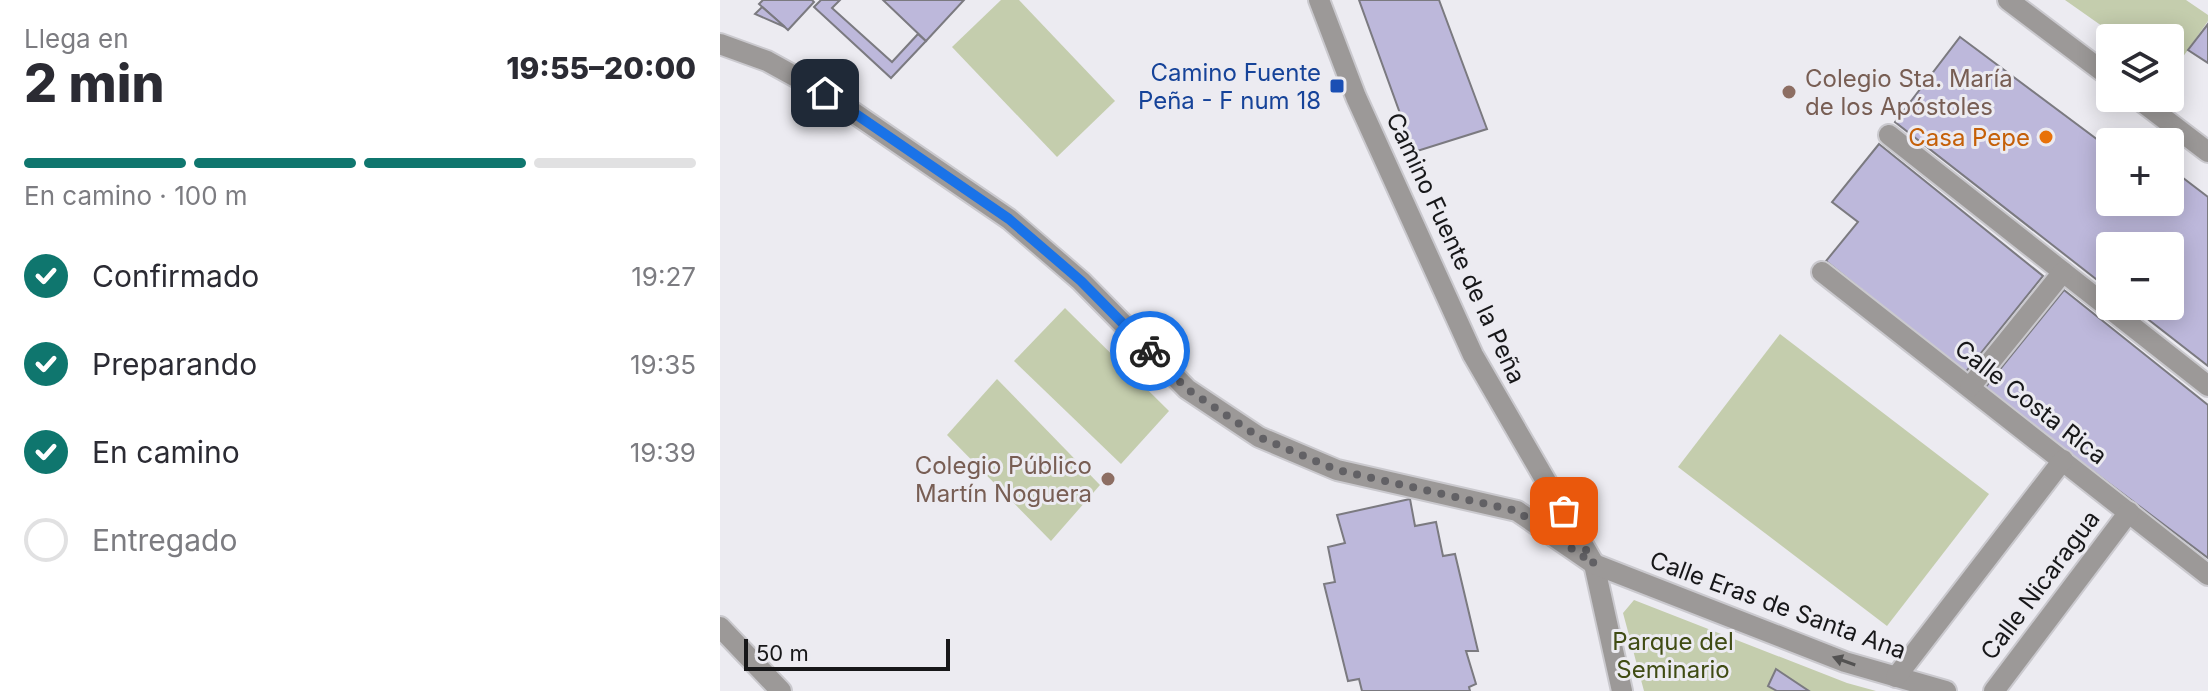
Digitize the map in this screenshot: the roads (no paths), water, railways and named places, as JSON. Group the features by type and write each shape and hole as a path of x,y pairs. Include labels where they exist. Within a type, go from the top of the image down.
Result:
{"street":[{"name":"Camino Fuente de la Peña","path":"1319,0 1356,97 1473,355 1594,564 1622,691"},
{"path":"2008,0 2096,66"},
{"name":"Calle Eras de Santa Ana","path":"720,44 767,61 825,93 1009,219 1081,281 1187,389 1259,437 1337,470 1517,511 1594,564 1845,662 1946,691"},
{"path":"2155,112 2208,152"},
{"path":"1889,135 2208,386"},
{"name":"Calle Costa Rica","path":"1822,272 2208,575"},
{"path":"1970,387 2063,272"},
{"path":"1896,677 2063,460"},
{"name":"Calle Nicaragua","path":"1994,691 2129,512"},
{"path":"720,627 781,691"}],"place":[{"name":"Camino Fuente Peña - F num 18","path":"1337,86"},
{"name":"Colegio Sta. María de los Apóstoles","path":"1789,92"},
{"name":"Casa Pepe","path":"2046,137"},
{"name":"Colegio Público Martín Noguera","path":"1108,479"}],"park label":[{"name":"Parque del Seminario","path":"1673,655"}]}
